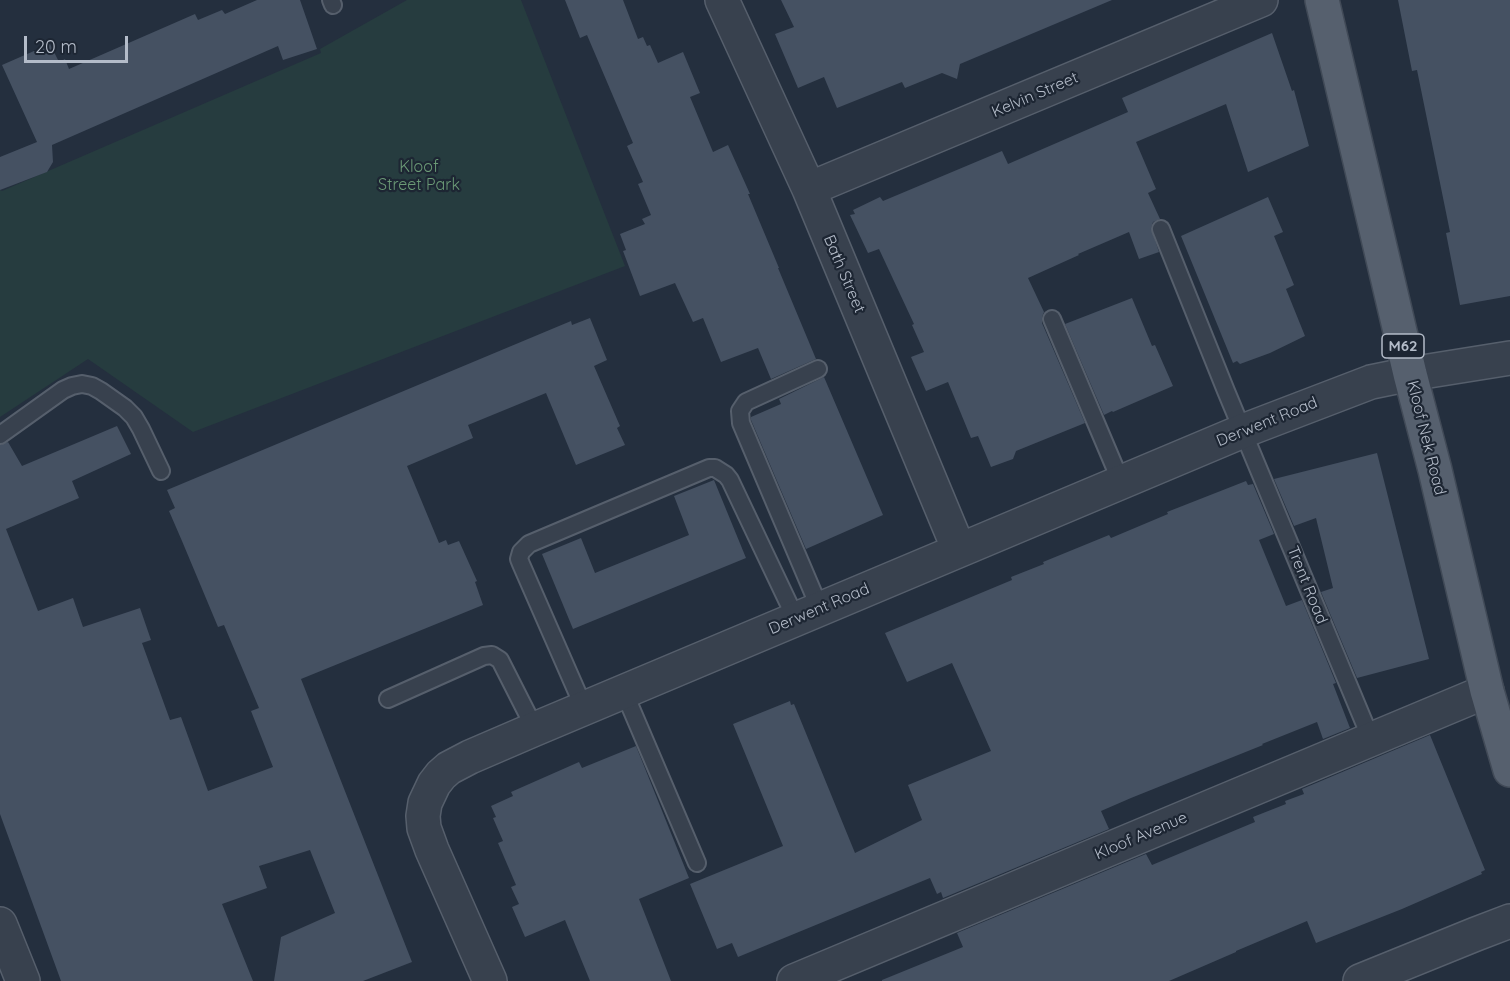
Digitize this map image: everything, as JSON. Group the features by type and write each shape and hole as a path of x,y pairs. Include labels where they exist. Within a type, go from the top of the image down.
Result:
{"main road":[{"name":"Kloof Nek Road","path":"1322,0 1487,691 1510,770"}],"street":[{"name":"Bath Street","path":"722,0 809,189 959,550"},
{"name":"Kelvin Street","path":"809,189 1261,0"},
{"name":"Derwent Road","path":"490,981 424,828 425,803 434,784 449,768 584,708 1243,431 1371,382 1510,358"},
{"name":"Kloof Avenue","path":"794,981 1487,691"},
{"path":"1360,981 1510,921"},
{"path":"0,924 24,981"}],"lane":[{"name":"Trent Road","path":"1161,229 1371,739"},
{"path":"1052,319 1121,482"},
{"path":"808,614 741,423 740,411 746,402 818,369"},
{"path":"0,435 63,390 82,384 92,386 134,417 161,471"},
{"path":"584,708 521,564 519,559 521,552 529,544 709,468 716,468 730,480 808,614"},
{"path":"388,699 484,656 492,655 500,660 535,729"},
{"path":"624,692 698,863"}],"green space":[{"name":"Kloof Street Park","path":"407,0 521,0 625,266 193,432 88,359 0,417 0,190 321,53 320,49"}],"building":[{"path":"257,0 300,0 317,49 283,60 278,46 52,145 53,162 47,172 0,190 0,157 37,142 2,65 50,44 59,62 65,59 69,69 195,14 198,20 222,10 225,14"},
{"path":"565,0 623,0 638,39 643,37 647,46 650,45 658,63 683,52 700,93 690,97 713,152 728,145 816,359 771,379 758,348 721,362 703,318 693,322 675,283 640,296 623,251 626,250 620,234 645,224 642,219 651,215 638,184 643,182 627,146 633,143 587,35 580,38"},
{"path":"781,0 1112,0 960,64 957,79 942,73 905,88 902,82 837,108 824,77 798,88 775,34 794,27"},
{"path":"1398,0 1510,0 1510,296 1460,305 1446,233 1450,232 1417,70 1412,71"},
{"path":"1272,33 1292,91 1294,90 1309,146 1248,172 1226,104 1136,142 1156,189 1148,193 1160,219 1153,222 1151,228 1159,252 1139,259 1129,232 1028,278 1044,312 1042,323 1085,423 1016,451 1013,459 991,467 978,436 971,438 948,382 926,391 911,357 924,352 912,325 914,324 879,249 868,253 850,215 855,214 853,210 880,197 883,201 1002,151 1008,164 1128,112 1122,98"},
{"path":"1268,197 1283,232 1274,236 1294,285 1286,289 1305,336 1270,353 1240,364 1237,361 1233,363 1181,236"},
{"path":"1132,298 1152,346 1155,345 1173,386 1104,415 1065,324"},
{"path":"590,318 607,360 594,366 620,426 617,428 625,445 576,465 546,393 468,425 473,438 407,466 439,543 446,540 448,545 459,541 477,581 475,582 483,605 301,679 412,962 363,981 274,981 281,937 335,913 310,850 259,866 267,888 222,904 253,981 61,981 0,814 0,445 8,442 22,466 117,426 131,454 72,481 79,498 6,529 38,611 73,598 83,627 140,608 151,640 142,643 170,720 181,717 208,791 273,767 251,711 259,708 224,625 218,627 169,511 175,508 167,490 571,321 572,325"},
{"path":"824,377 883,515 806,549 751,417 781,404 779,399"},
{"path":"1377,453 1429,659 1357,678 1321,592 1333,588 1316,518 1294,526 1274,479"},
{"path":"714,480 746,558 573,629 542,554 581,538 595,573 689,535 674,496"},
{"path":"1246,481 1248,485 1253,484 1274,534 1259,540 1286,606 1302,600 1336,683 1333,684 1350,728 1323,739 1317,722 1131,798 1101,811 1109,829 943,898 941,892 937,894 930,878 738,957 732,943 717,949 690,884 783,846 733,724 790,701 791,705 794,704 855,853 922,820 908,785 991,751 952,663 907,682 885,633 1012,580 1011,577 1044,564 1043,562 1109,535 1111,538 1168,514 1167,512"},
{"path":"1430,735 1485,870 1481,872 1482,874 1316,943 1307,921 1169,981 882,981 963,947 957,933 1146,854 1152,865 1255,822 1253,817 1304,794 1302,789"},
{"path":"636,746 689,878 639,899 671,981 590,981 565,920 525,937 512,907 519,904 511,887 516,885 498,843 503,841 493,818 496,817 491,806 513,796 511,792 579,762 582,768"}]}
